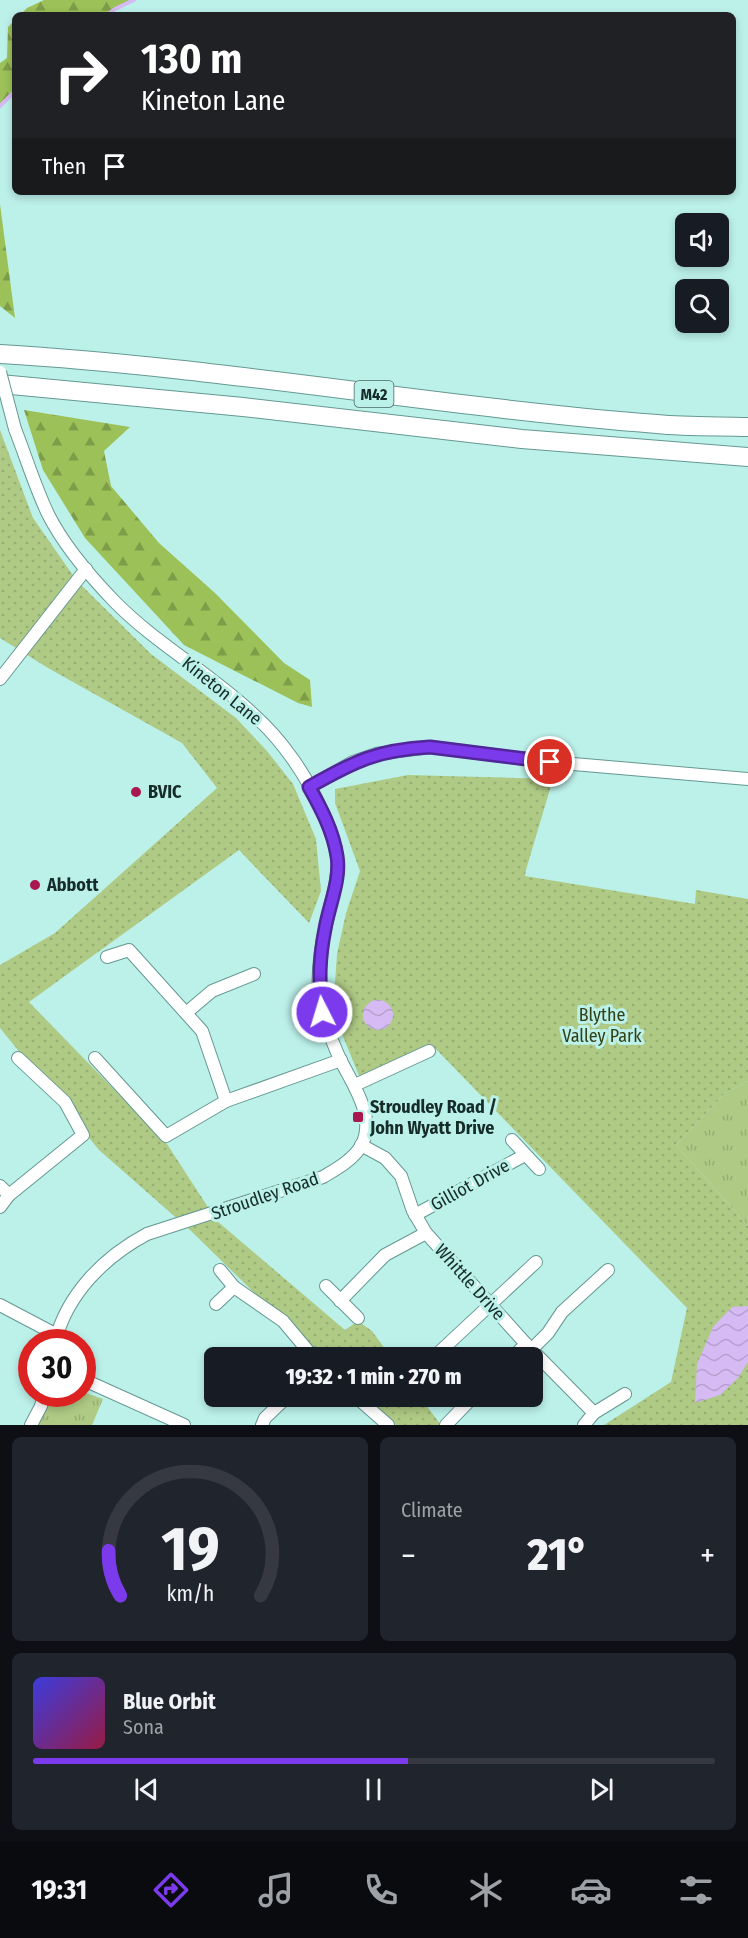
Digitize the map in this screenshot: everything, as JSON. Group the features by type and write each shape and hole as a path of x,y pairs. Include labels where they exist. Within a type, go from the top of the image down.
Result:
{"highway":[{"name":"M42","path":"0,354 158,367 418,399 659,425 748,427"},
{"name":"M42","path":"0,384 243,407 522,439 748,457"}],"street":[{"name":"Kineton Lane","path":"0,372 15,429 48,513 64,541 113,600 141,626 255,715 274,735 309,787"},
{"path":"0,679 86,569"},
{"path":"362,1145 365,1115 355,1085 341,1060 322,1012 319,974 325,928 335,887 338,857 322,810 309,787 353,762 376,754 430,747 562,763 748,779"},
{"path":"107,957 129,950 202,1031 226,1101"},
{"path":"186,1013 212,991 254,974"},
{"path":"355,1085 429,1051"},
{"path":"0,1208 4,1190 83,1135 65,1102 18,1058"},
{"path":"95,1058 166,1136 226,1101 341,1060"},
{"name":"Gilliot Drive","path":"512,1140 539,1169"},
{"name":"Whittle Drive","path":"362,1145 385,1158 400,1176 415,1215 426,1233 529,1346 594,1413"},
{"name":"Stroudley Road","path":"60,1329 84,1284 126,1245 147,1234 323,1177 348,1161 362,1145"},
{"name":"Gilliot Drive","path":"415,1215 525,1155"},
{"path":"340,1301 385,1256 426,1233"},
{"path":"445,1347 536,1262"},
{"path":"220,1270 234,1287 283,1321 305,1347"},
{"path":"529,1346 548,1333 562,1312 608,1270"},
{"path":"326,1286 358,1318"},
{"path":"216,1304 234,1287"},
{"path":"0,1305 40,1329"},
{"path":"96,1385 184,1425"},
{"path":"584,1425 594,1413 625,1394"},
{"path":"31,1425 40,1407"},
{"path":"262,1425 265,1418 276,1407"},
{"path":"368,1407 388,1425"},
{"path":"446,1425 463,1407"}],"green space":[{"path":"44,0 134,0 111,12 23,12"},
{"path":"12,23 12,94 0,106 0,63 7,58 8,27"},
{"path":"0,204 15,318 0,306"},
{"path":"24,410 130,427 104,451 111,486 159,543 215,593 284,663 310,680 312,707 298,703 184,645 85,538 43,470"},
{"path":"0,430 33,518 77,581 151,654 236,718 267,751 293,784 316,839 321,891 309,923 239,850 29,1002 167,1144 217,1221 345,1330 358,1321 372,1331 384,1347 310,1347 189,1229 99,1150 0,1028 0,965 55,933 217,788 182,743 48,668 0,638"},
{"name":"Blythe Valley Park","path":"408,775 553,779 525,876 695,904 696,890 748,899 748,1081 724,1094 676,1145 748,1226 748,1425 604,1425 671,1382 687,1308 432,1045 360,1078 333,1012 337,954 346,913 360,871 335,803 335,789"},
{"path":"748,1081 748,1226 676,1145 724,1094"},
{"path":"96,1397 103,1399 92,1425 37,1425 45,1407 96,1407"},
{"path":"370,1407 428,1407 441,1425 389,1425"}],"water":[{"path":"378,1000 389,1004 393,1015 389,1026 378,1030 367,1026 363,1015 367,1004"},
{"path":"748,1306 748,1362 738,1378 720,1395 695,1403 697,1364 713,1327 732,1307"}],"waterway":[{"path":"111,12 134,0"},
{"path":"0,106 12,94"}],"place":[{"name":"BVIC","path":"136,792"},
{"name":"Abbott","path":"35,885"},
{"name":"Stroudley Road / John Wyatt Drive","path":"358,1117"}],"route":[{"path":"322,1012 319,974 325,928 335,887 338,857 322,810 309,787 353,762 376,754 411,748 430,747 550,762"}]}
